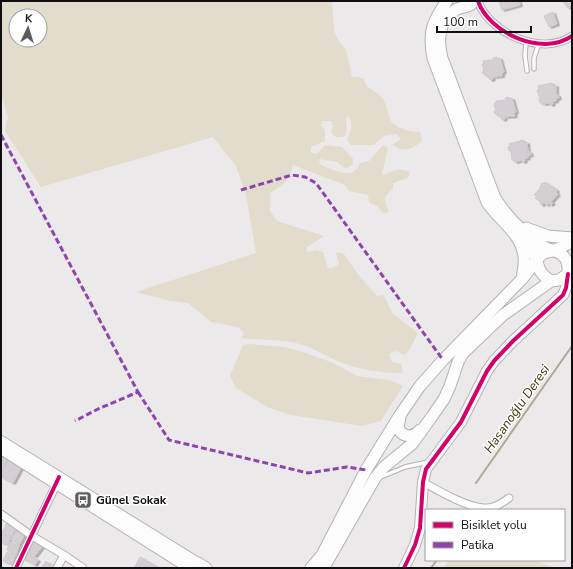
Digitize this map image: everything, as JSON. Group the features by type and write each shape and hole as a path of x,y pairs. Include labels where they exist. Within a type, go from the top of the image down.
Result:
{"main road":[{"path":"323,568 374,478 384,467 412,444 444,399 463,353 503,315 551,281 559,280 570,272 566,258 514,227 492,210 487,202 433,58 431,37 432,25 447,1"},
{"path":"454,1 457,5 463,8"},
{"path":"474,1 470,6 456,10 446,18 442,25 439,48 491,190 514,227 533,251 538,269 551,281"},
{"path":"514,227 548,236 572,238"},
{"path":"514,227 524,256 522,280"},
{"path":"311,568 322,555 366,470 420,386 443,360 522,280 544,253 572,242"},
{"path":"400,415 398,424 399,430 408,436 412,436 418,432 433,415"}],"street":[{"path":"478,1 483,12 491,21 509,34 526,41 539,44 552,43 562,41 572,36"},
{"path":"463,8 473,8 483,12"},
{"path":"404,568 415,545 420,528 423,482 426,469 461,422 486,371 513,341 564,293 570,272"},
{"path":"551,281 557,290 556,301"},
{"path":"1,441 58,481"},
{"path":"1,449 58,481 197,567"},
{"path":"16,568 58,481"},
{"path":"423,482 470,505 484,508 498,505 509,498"},
{"path":"2,517 83,568"},
{"path":"57,568 64,555"}],"lane":[{"path":"526,41 525,56 528,71"},
{"path":"534,69 534,58 539,44"},
{"path":"352,516 376,480 405,466 431,461"}],"shaded area":[{"path":"1,1 332,1 334,31 338,40 346,50 352,77 364,79 367,87 377,93 384,100 391,121 404,130 420,132 422,141 414,147 404,150 392,145 401,139 397,134 384,136 374,145 351,145 347,140 351,130 351,121 347,115 346,133 343,137 335,136 331,132 333,127 331,121 322,121 321,125 325,130 325,141 311,147 311,152 315,154 319,152 325,145 342,147 353,159 353,164 347,168 343,167 337,162 319,159 320,164 323,166 340,172 351,173 356,170 360,163 369,161 383,145 388,147 382,175 399,170 410,172 408,178 393,183 393,188 385,197 389,212 383,213 377,206 369,203 368,195 349,191 345,185 293,165 288,179 279,188 270,193 270,211 277,221 324,236 307,247 307,252 316,250 323,252 328,268 333,268 339,264 336,252 344,254 360,277 377,296 384,295 392,313 418,333 405,355 395,351 389,354 392,362 401,364 403,373 378,372 354,367 296,343 241,338 244,332 238,327 211,322 188,303 170,301 136,292 256,253 246,195 236,166 213,137 41,187 5,131 8,117 1,94"},
{"path":"249,344 285,347 331,362 357,376 389,380 403,386 381,421 362,426 291,415 267,407 236,388 230,376 243,345"},
{"path":"448,561 536,561 556,568 444,568"}],"building":[{"path":"499,1 519,1 520,5 502,10"},
{"path":"562,1 572,1 572,8 571,6 568,8"},
{"path":"553,12 557,24 549,27 544,16"},
{"path":"497,57 497,59 500,58 504,72 502,73 502,76 492,77 493,79 490,80 485,73 483,74 482,72 484,71 482,64 484,64 483,61 493,60 493,58"},
{"path":"552,83 553,86 556,85 556,95 558,95 559,98 550,105 550,103 540,103 537,90 539,89 538,86"},
{"path":"509,97 509,99 512,98 516,112 514,113 515,116 504,117 505,119 502,120 498,113 495,114 494,111 496,111 494,104 496,101 506,100 505,98"},
{"path":"523,140 524,143 527,142 528,152 530,152 531,155 524,159 525,161 522,162 522,160 515,162 512,160 511,150 509,151 509,144"},
{"path":"545,182 557,190 556,192 558,194 551,202 553,203 551,205 548,203 547,205 544,203 542,205 540,204 541,202 535,198 537,196 534,195 541,187 542,183 544,184"},
{"path":"1,453 8,458 1,472"},
{"path":"9,459 22,466 13,483 1,477 1,474"},
{"path":"7,523 16,528 11,537 2,533"},
{"path":"17,530 25,534 19,545 11,540"},
{"path":"1,534 10,538 8,544 1,542"},
{"path":"10,542 19,546 16,555 7,550"},
{"path":"34,542 42,547 35,556 27,552"},
{"path":"7,552 15,556 12,564 3,561"},
{"path":"27,554 38,560 35,565 24,559"},
{"path":"140,557 159,568 134,568"},
{"path":"46,561 54,566 53,568 41,568"}],"waterway":[{"name":"Hasanoğlu Deresi","path":"476,483 572,346"},
{"name":"Hasanoğlu Deresi","path":"431,568 436,561"}],"marked path":[{"path":"1,135 138,392 98,409 75,421"},
{"path":"241,190 292,175 305,177 316,183 443,360"},
{"path":"138,392 169,440 308,473 347,467 366,470"}],"cycle path":[{"path":"478,1 484,13 493,23 505,32 518,38 532,43 546,44 560,42 572,36"},
{"path":"404,568 415,545 420,528 423,482 426,469 461,422 487,371 494,361 513,341 563,295 566,288 568,274"},
{"path":"16,568 59,477"}],"place":[{"name":"Günel Sokak","path":"83,500"}]}
